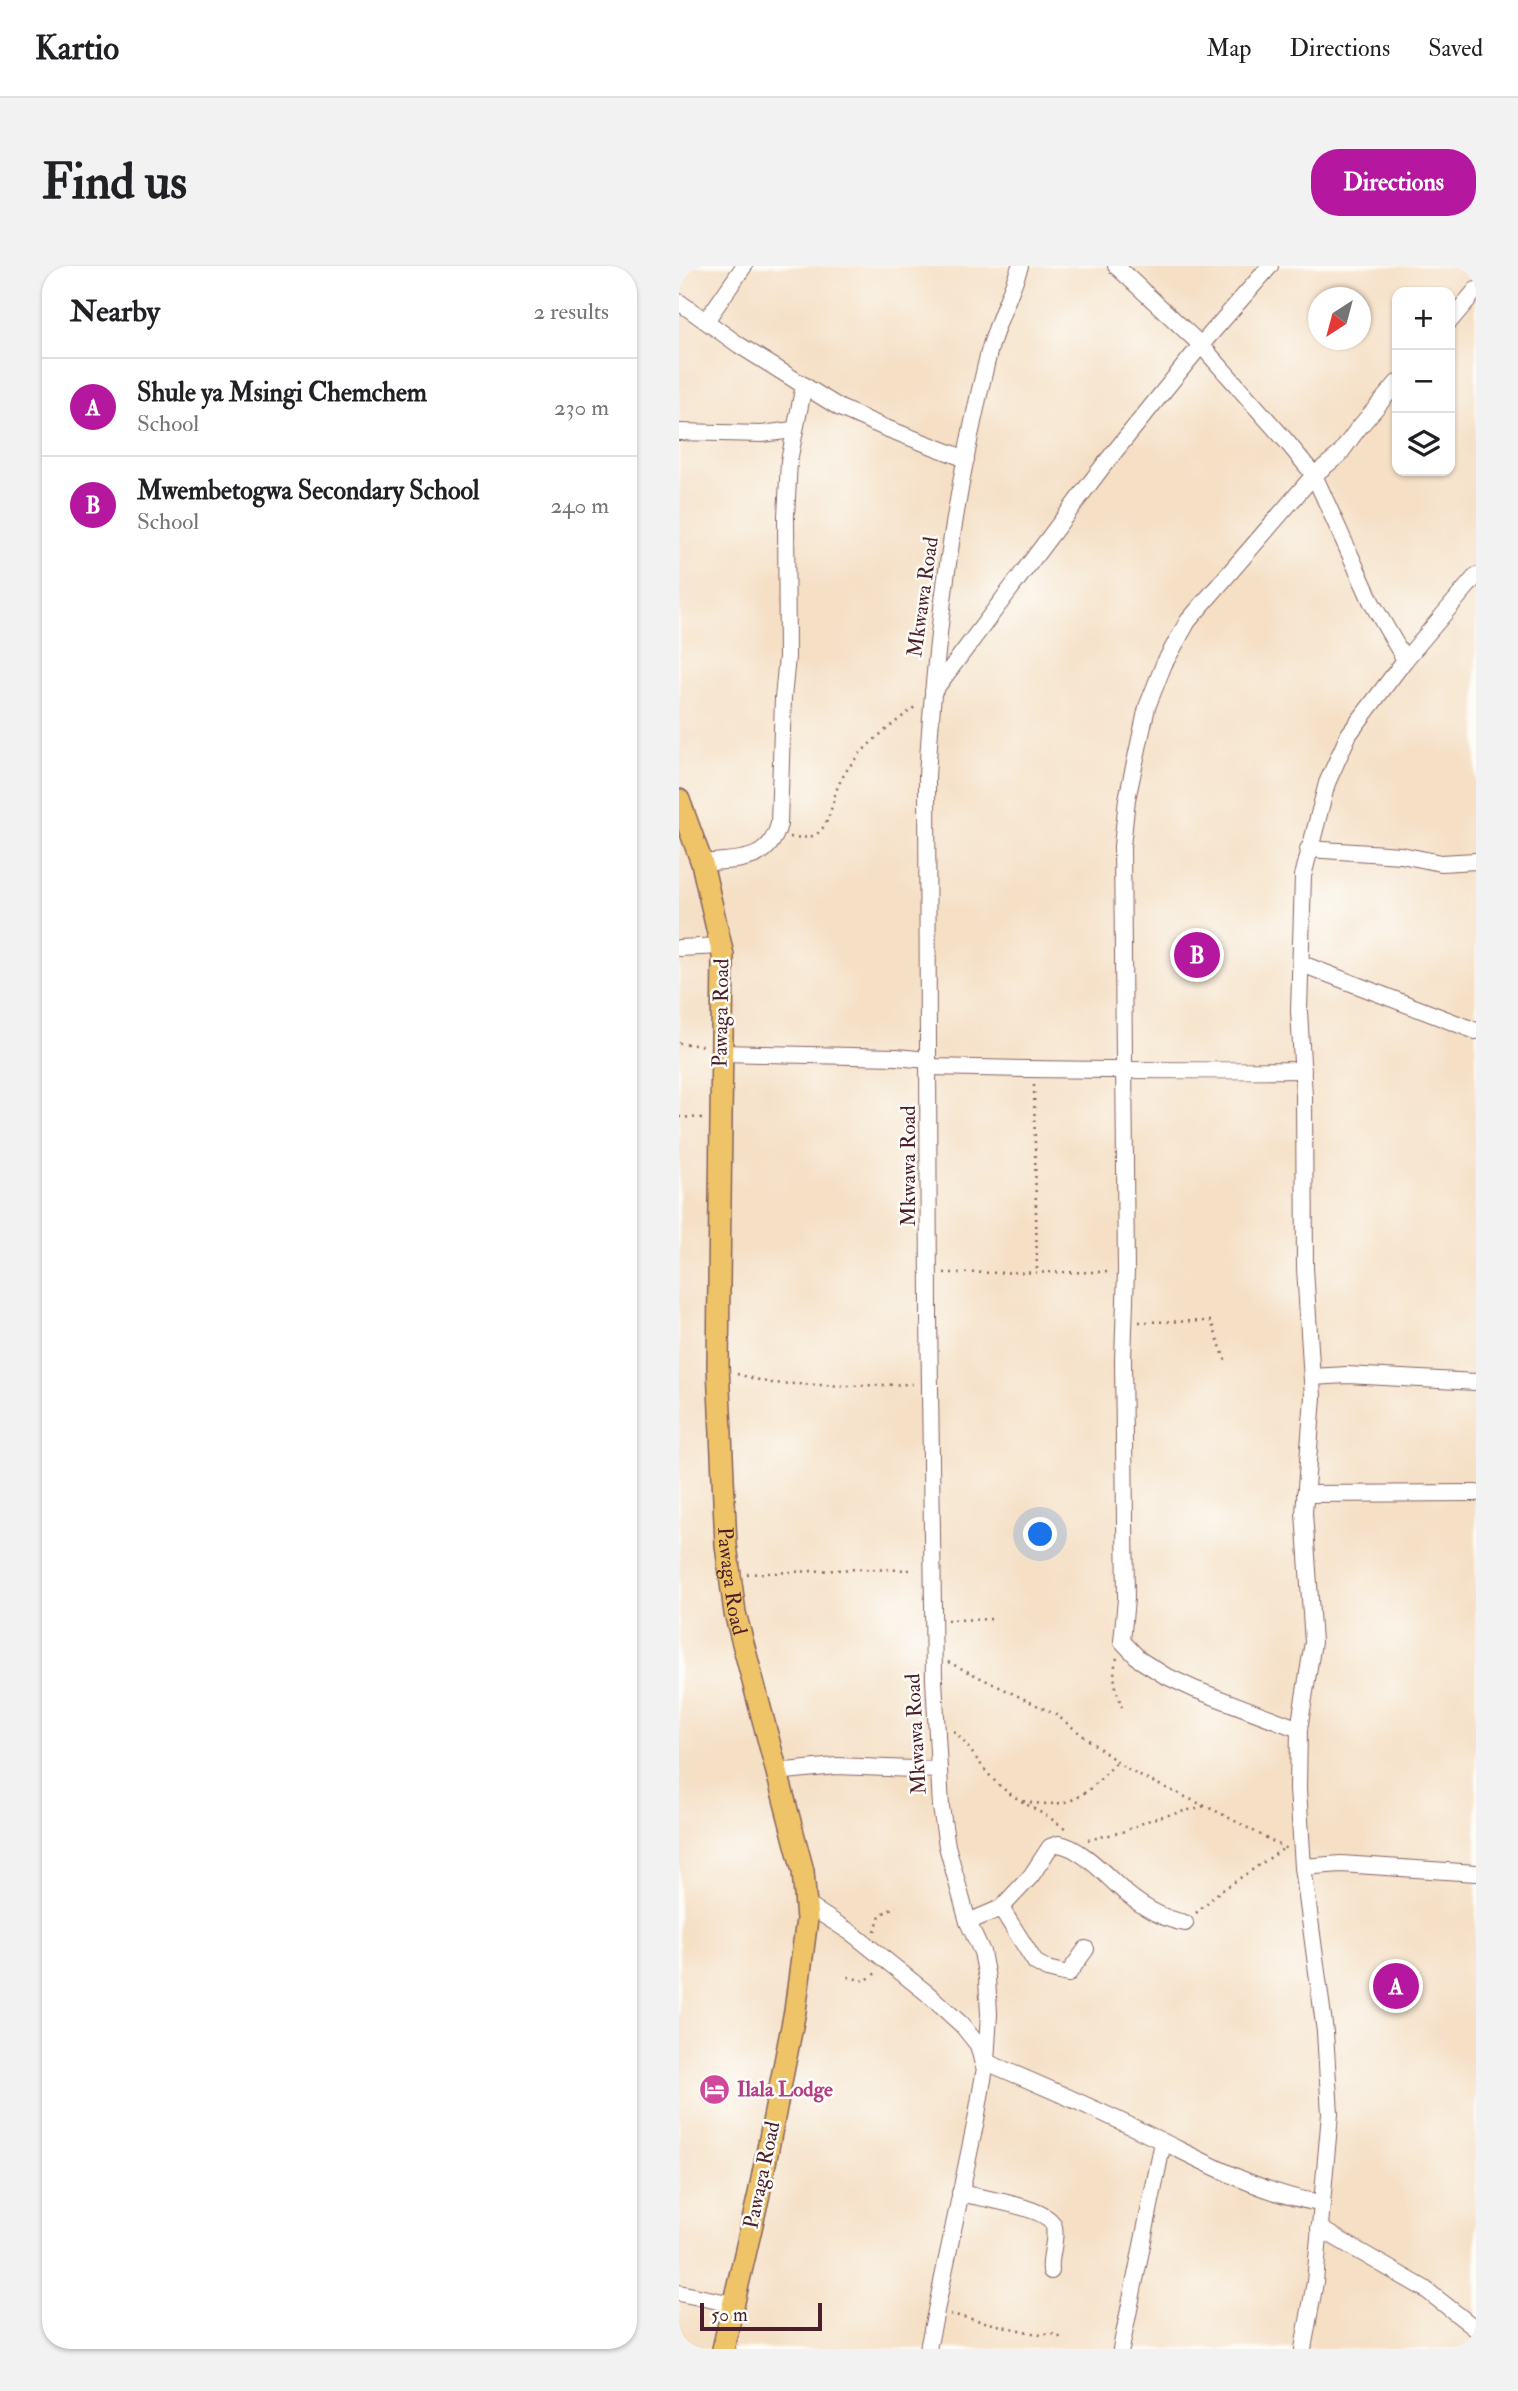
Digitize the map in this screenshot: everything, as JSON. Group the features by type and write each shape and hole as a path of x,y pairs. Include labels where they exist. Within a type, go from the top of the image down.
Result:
{"main road":[{"name":"Pawaga Road","path":"679,800 702,863 723,966 718,1366 722,1481 730,1574 735,1613 803,1871 807,1919 800,1985 759,2194 723,2349"}],"street":[{"path":"706,321 744,266"},
{"path":"1116,266 1201,345 1314,475 1372,603 1405,660"},
{"path":"932,694 1081,495 1201,345 1270,266"},
{"name":"Mkwawa Road","path":"928,2349 985,2065 989,2014 988,1978 982,1952 968,1922 947,1846 941,1807 936,1720 927,777 932,694 949,553 966,458 989,353 1021,269"},
{"path":"1455,315 1476,290"},
{"path":"679,302 760,359 840,408 966,458"},
{"path":"702,863 748,858 765,850 776,835 779,824 781,723 787,657 786,502 793,430 804,384"},
{"path":"1299,1730 1164,1675 1140,1660 1122,1641 1126,1599 1123,1360 1126,1271 1122,846 1127,799 1147,707 1164,663 1188,621 1314,475 1339,455 1392,389"},
{"path":"679,432 762,434 793,430"},
{"path":"1303,2349 1315,2283 1330,2114 1325,2032 1298,1789 1299,1730 1313,1642 1304,1513 1312,1377 1305,1268 1303,1070 1299,1012 1303,876 1327,783 1349,734 1405,660 1476,576"},
{"path":"1308,849 1401,855 1441,863 1476,862"},
{"path":"679,948 721,946"},
{"path":"1302,964 1476,1031"},
{"path":"721,1051 896,1057 928,1064 1124,1072 1303,1070"},
{"path":"1312,1377 1476,1382"},
{"path":"1305,1494 1476,1493"},
{"path":"776,1772 836,1766 939,1770"},
{"path":"968,1922 1001,1908 1031,1876 1050,1847 1058,1843 1079,1849 1130,1896 1172,1920 1185,1923"},
{"path":"1304,1859 1341,1864 1476,1872"},
{"path":"806,1904 875,1951 928,1994 962,2025 978,2046 985,2065 1085,2104 1255,2185 1293,2199 1320,2203"},
{"path":"1001,1908 1035,1962 1047,1969 1068,1974 1086,1949"},
{"path":"1121,2349 1163,2141"},
{"path":"960,2193 1037,2210 1049,2218 1055,2229 1051,2271"},
{"path":"1319,2228 1425,2289 1476,2329"},
{"path":"679,2293 733,2304"}],"path":[{"path":"776,835 810,837 820,833 832,798 852,763 932,694"},
{"path":"679,1043 721,1051"},
{"path":"1034,1068 1037,1274"},
{"path":"679,1117 719,1119"},
{"path":"930,1273 1126,1271"},
{"path":"1125,1323 1211,1321 1226,1362"},
{"path":"718,1366 770,1383 846,1386 931,1382"},
{"path":"730,1574 858,1569 933,1570"},
{"path":"934,1621 996,1619"},
{"path":"1122,1641 1114,1665 1114,1686 1122,1707"},
{"path":"934,1655 1055,1714 1140,1776 1256,1831 1304,1859"},
{"path":"936,1720 955,1732 983,1770 1020,1800 1065,1828 1079,1849 1152,1819 1205,1806"},
{"path":"1020,1800 1041,1805 1078,1798 1091,1790 1118,1762"},
{"path":"1185,1923 1218,1893 1283,1849"},
{"path":"848,1977 865,1981 880,1970 875,1951 874,1930 880,1915 896,1906"},
{"path":"936,2311 1041,2335 1050,2333 1062,2338"}],"place":[{"name":"Mwembetogwa Secondary School","path":"1197,955"},
{"name":"Shule ya Msingi Chemchem","path":"1396,1986"},
{"name":"Ilala Lodge","path":"714,2089"}]}
